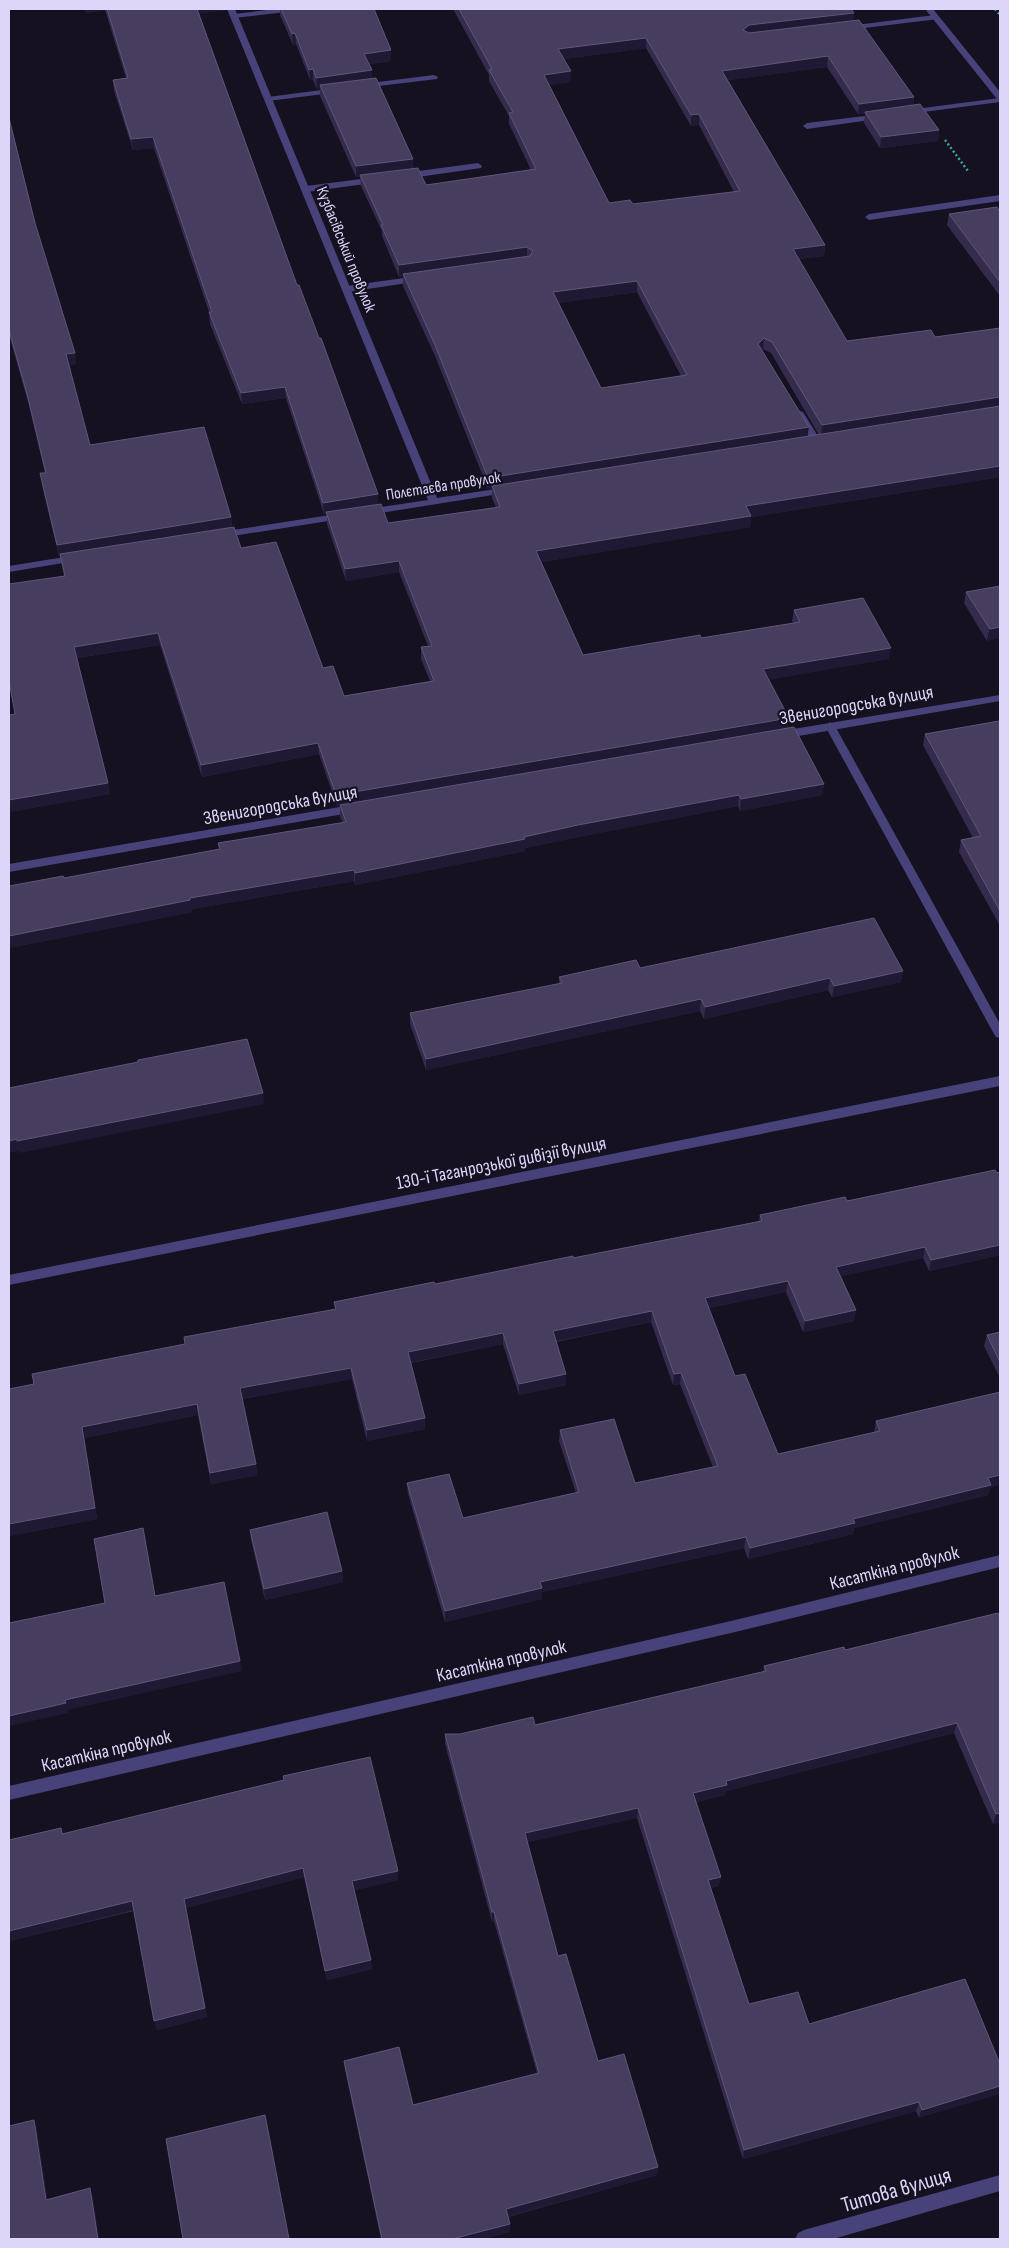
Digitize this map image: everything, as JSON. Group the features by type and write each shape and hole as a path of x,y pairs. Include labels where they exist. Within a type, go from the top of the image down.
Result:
{"street":[{"path":"232,12 294,9"},
{"path":"929,9 1000,99"},
{"name":"Кузбасівський провулок","path":"232,12 434,502"},
{"path":"842,29 934,17"},
{"path":"356,87 434,77"},
{"path":"268,99 346,88"},
{"path":"903,113 1000,99"},
{"path":"807,126 894,114"},
{"path":"392,178 478,166"},
{"path":"306,189 382,179"},
{"path":"869,217 1000,198"},
{"path":"347,289 432,277"},
{"path":"792,402 816,441"},
{"name":"Полєтаєва провулок","path":"212,537 522,488"},
{"path":"9,569 86,556"},
{"name":"Звенигородська вулиця","path":"771,736 1000,698"},
{"path":"830,726 1000,1034"},
{"name":"Звенигородська вулиця","path":"9,868 370,806"},
{"name":"130-ї Таганрозької дивізії вулиця","path":"9,1280 1000,1081"},
{"name":"Касаткіна провулок","path":"9,1793 731,1627 1000,1561"},
{"name":"Титова вулиця","path":"804,2239 1000,2183"}],"path":[{"path":"995,9 1000,15"}],"building":[{"path":"107,9 197,9 297,285 299,285 319,338 321,338 378,494 323,503 285,387 241,393 209,312 212,312 153,137 131,139 113,80 128,78"},
{"path":"281,9 374,9 391,50 364,54 372,70 316,78 313,69 309,70 295,33 292,34"},
{"path":"459,9 851,9 854,13 749,25 743,30 749,33 859,20 914,97 859,104 828,56 722,71 825,245 793,249 847,341 931,330 935,337 1000,328 1000,397 822,425 772,342 764,338 758,344 809,427 488,478 435,345 403,274 530,256 533,251 527,247 399,265 360,175 418,168 426,185 536,169 509,113 513,112 489,70 492,69","holes":["646,38 691,115 699,114 740,191 633,204 630,200 609,203 544,75 571,71 558,49","637,281 687,375 601,388 553,292"]},
{"path":"376,78 413,159 356,166 320,85"},
{"path":"920,104 939,130 881,137 865,112"},
{"path":"9,118 35,223 75,353 66,354 90,445 204,427 231,517 57,545 40,473 46,473 9,330"},
{"path":"997,207 1000,212 1000,282 949,214"},
{"path":"1000,406 1000,466 746,506 751,516 536,551 583,655 700,635 701,638 800,622 794,610 863,598 891,648 763,669 789,718 336,795 318,743 201,765 158,633 74,647 108,783 9,800 9,715 15,714 9,681 9,584 65,576 60,554 234,527 241,548 276,542 323,668 333,666 344,696 434,681 421,647 432,646 399,561 345,569 326,512 381,504 388,523 500,507 492,486"},
{"path":"1000,586 1000,627 990,629 966,592"},
{"path":"999,721 1000,911 961,840 981,836 925,734"},
{"path":"794,727 824,784 741,799 739,795 578,825 524,837 525,839 355,873 354,870 190,898 190,900 9,936 9,886 63,876 64,878 220,849 218,843 346,822 340,805"},
{"path":"874,918 903,971 834,986 830,978 705,1007 701,999 426,1059 410,1013 562,983 559,977 636,960 640,968"},
{"path":"247,1039 263,1093 9,1141 9,1088"},
{"path":"995,1170 997,1173 1000,1172 1000,1245 931,1260 925,1247 836,1267 856,1310 805,1321 788,1281 705,1298 735,1376 745,1374 778,1454 880,1431 876,1421 1000,1392 1000,1475 988,1478 991,1485 853,1519 855,1523 750,1548 746,1537 540,1582 542,1588 445,1611 407,1483 449,1474 463,1518 579,1492 560,1430 614,1419 635,1483 718,1466 681,1373 674,1374 652,1311 553,1331 566,1374 519,1384 503,1333 408,1352 425,1418 367,1430 351,1368 240,1388 256,1464 210,1473 197,1404 82,1427 95,1508 9,1524 9,1389 34,1384 32,1374 185,1344 184,1337 336,1309 334,1302 762,1221 760,1215 845,1197 847,1201"},
{"path":"1000,1332 1000,1362 987,1335"},
{"path":"327,1512 342,1571 264,1589 250,1530"},
{"path":"143,1528 155,1596 224,1582 240,1661 65,1700 66,1703 9,1716 9,1623 105,1603 94,1539"},
{"path":"998,1613 1000,1618 1000,1813 996,1814 957,1723 726,1781 727,1785 693,1793 721,1877 708,1880 749,2004 798,1992 809,2024 965,1979 1000,2064 1000,2086 922,2110 919,2102 744,2150 638,1808 525,1833 558,1956 566,1954 598,2061 624,2054 658,2167 506,2209 510,2224 452,2239 382,2239 344,2061 399,2047 413,2105 539,2073 494,1912 492,1912 445,1734 460,1734 533,1717 535,1725 766,1671 764,1666 844,1647 845,1650"},
{"path":"370,1757 398,1871 352,1881 371,1960 325,1971 303,1868 184,1899 205,2008 154,2021 132,1901 9,1931 9,1840 61,1828 62,1834 284,1780 283,1776"},
{"path":"265,2115 289,2239 183,2239 166,2139"},
{"path":"34,2120 46,2200 90,2188 98,2239 9,2239 9,2126"}]}
